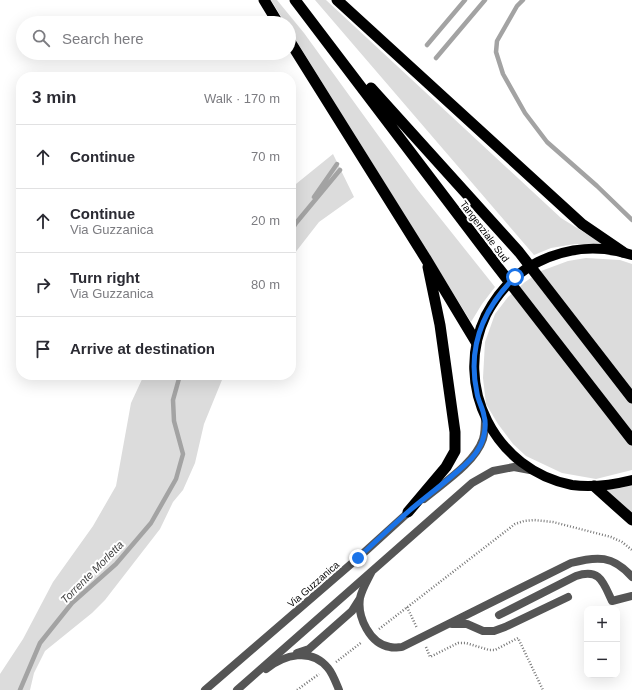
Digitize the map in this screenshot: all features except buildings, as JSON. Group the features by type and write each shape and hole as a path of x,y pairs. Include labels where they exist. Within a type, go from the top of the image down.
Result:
{"highway":[{"path":"264,0 274,16"},
{"name":"Tangenziale Sud","path":"295,0 497,266 632,440"},
{"path":"337,0 582,224 627,253"},
{"name":"Tangenziale Sud","path":"322,34 519,252 632,398"},
{"path":"296,51 426,258 476,342"},
{"path":"408,512 446,467 455,451 455,432 440,324 426,258"},
{"path":"594,486 632,520"}],"main road":[{"path":"627,253 598,248 585,248 566,251 547,257 530,266 515,277 501,291 490,307 485,318 476,342 474,374 477,393 485,417 498,438 514,456 534,470 559,481 573,485 614,485 632,480"}],"street":[{"name":"Via Guzzanica","path":"205,690 358,558 408,512 469,461 479,449 484,437 485,417"},
{"path":"237,690 472,484 493,471 514,467 534,470"},
{"path":"360,598 359,610 370,636 380,643 390,647 402,647 571,563 587,559 601,558 614,561 625,569 632,577"},
{"path":"244,684 274,663 309,649 352,611 360,598 371,572"},
{"path":"498,615 576,576 585,573 593,574 601,580 612,601 632,596"},
{"path":"449,624 466,624 483,631 494,631 568,597"},
{"path":"291,656 305,655 317,659 328,668 340,690"}],"path":[{"path":"297,690 328,668 515,524 534,520 553,522 611,537 622,542 632,550"},
{"path":"430,657 458,643 466,643 488,650 495,650 518,638 543,690"}],"shaded area":[{"path":"271,0 277,0 290,16 281,16"},
{"path":"315,0 326,0 561,218 606,246 575,244 551,248 534,255"},
{"path":"296,23 417,189 495,287 471,322 296,40"},
{"path":"333,154 354,197 319,222 296,252 296,184"},
{"path":"586,258 620,260 632,264 632,470 596,479 562,473 526,456 513,444 498,424 486,404 483,378 485,342 495,314 508,297 525,282 541,271 568,261"},
{"path":"142,380 222,380 204,424 195,463 183,490 173,502 160,529 105,600 92,613 45,651 34,673 30,690 0,690 0,674 23,639 53,582 93,526 116,486 131,403"},
{"path":"632,484 632,515 604,490 621,488"}],"waterway":[{"path":"427,45 465,0"},
{"name":"Torrente Morletta","path":"436,58 485,0"},
{"path":"523,0 517,6 497,41 496,52 503,74 525,113 547,142 597,186 632,220"},
{"path":"314,197 337,164"},
{"name":"Torrente Morletta","path":"296,223 340,170"},
{"name":"Torrente Morletta","path":"20,690 40,643 72,603 116,564 151,523 176,479 183,454 174,421 173,400 179,380"}],"route":[{"path":"358,558 408,512 469,461 479,449 484,437 485,417 477,393 474,368 476,342 490,307 501,291 515,277"}]}
